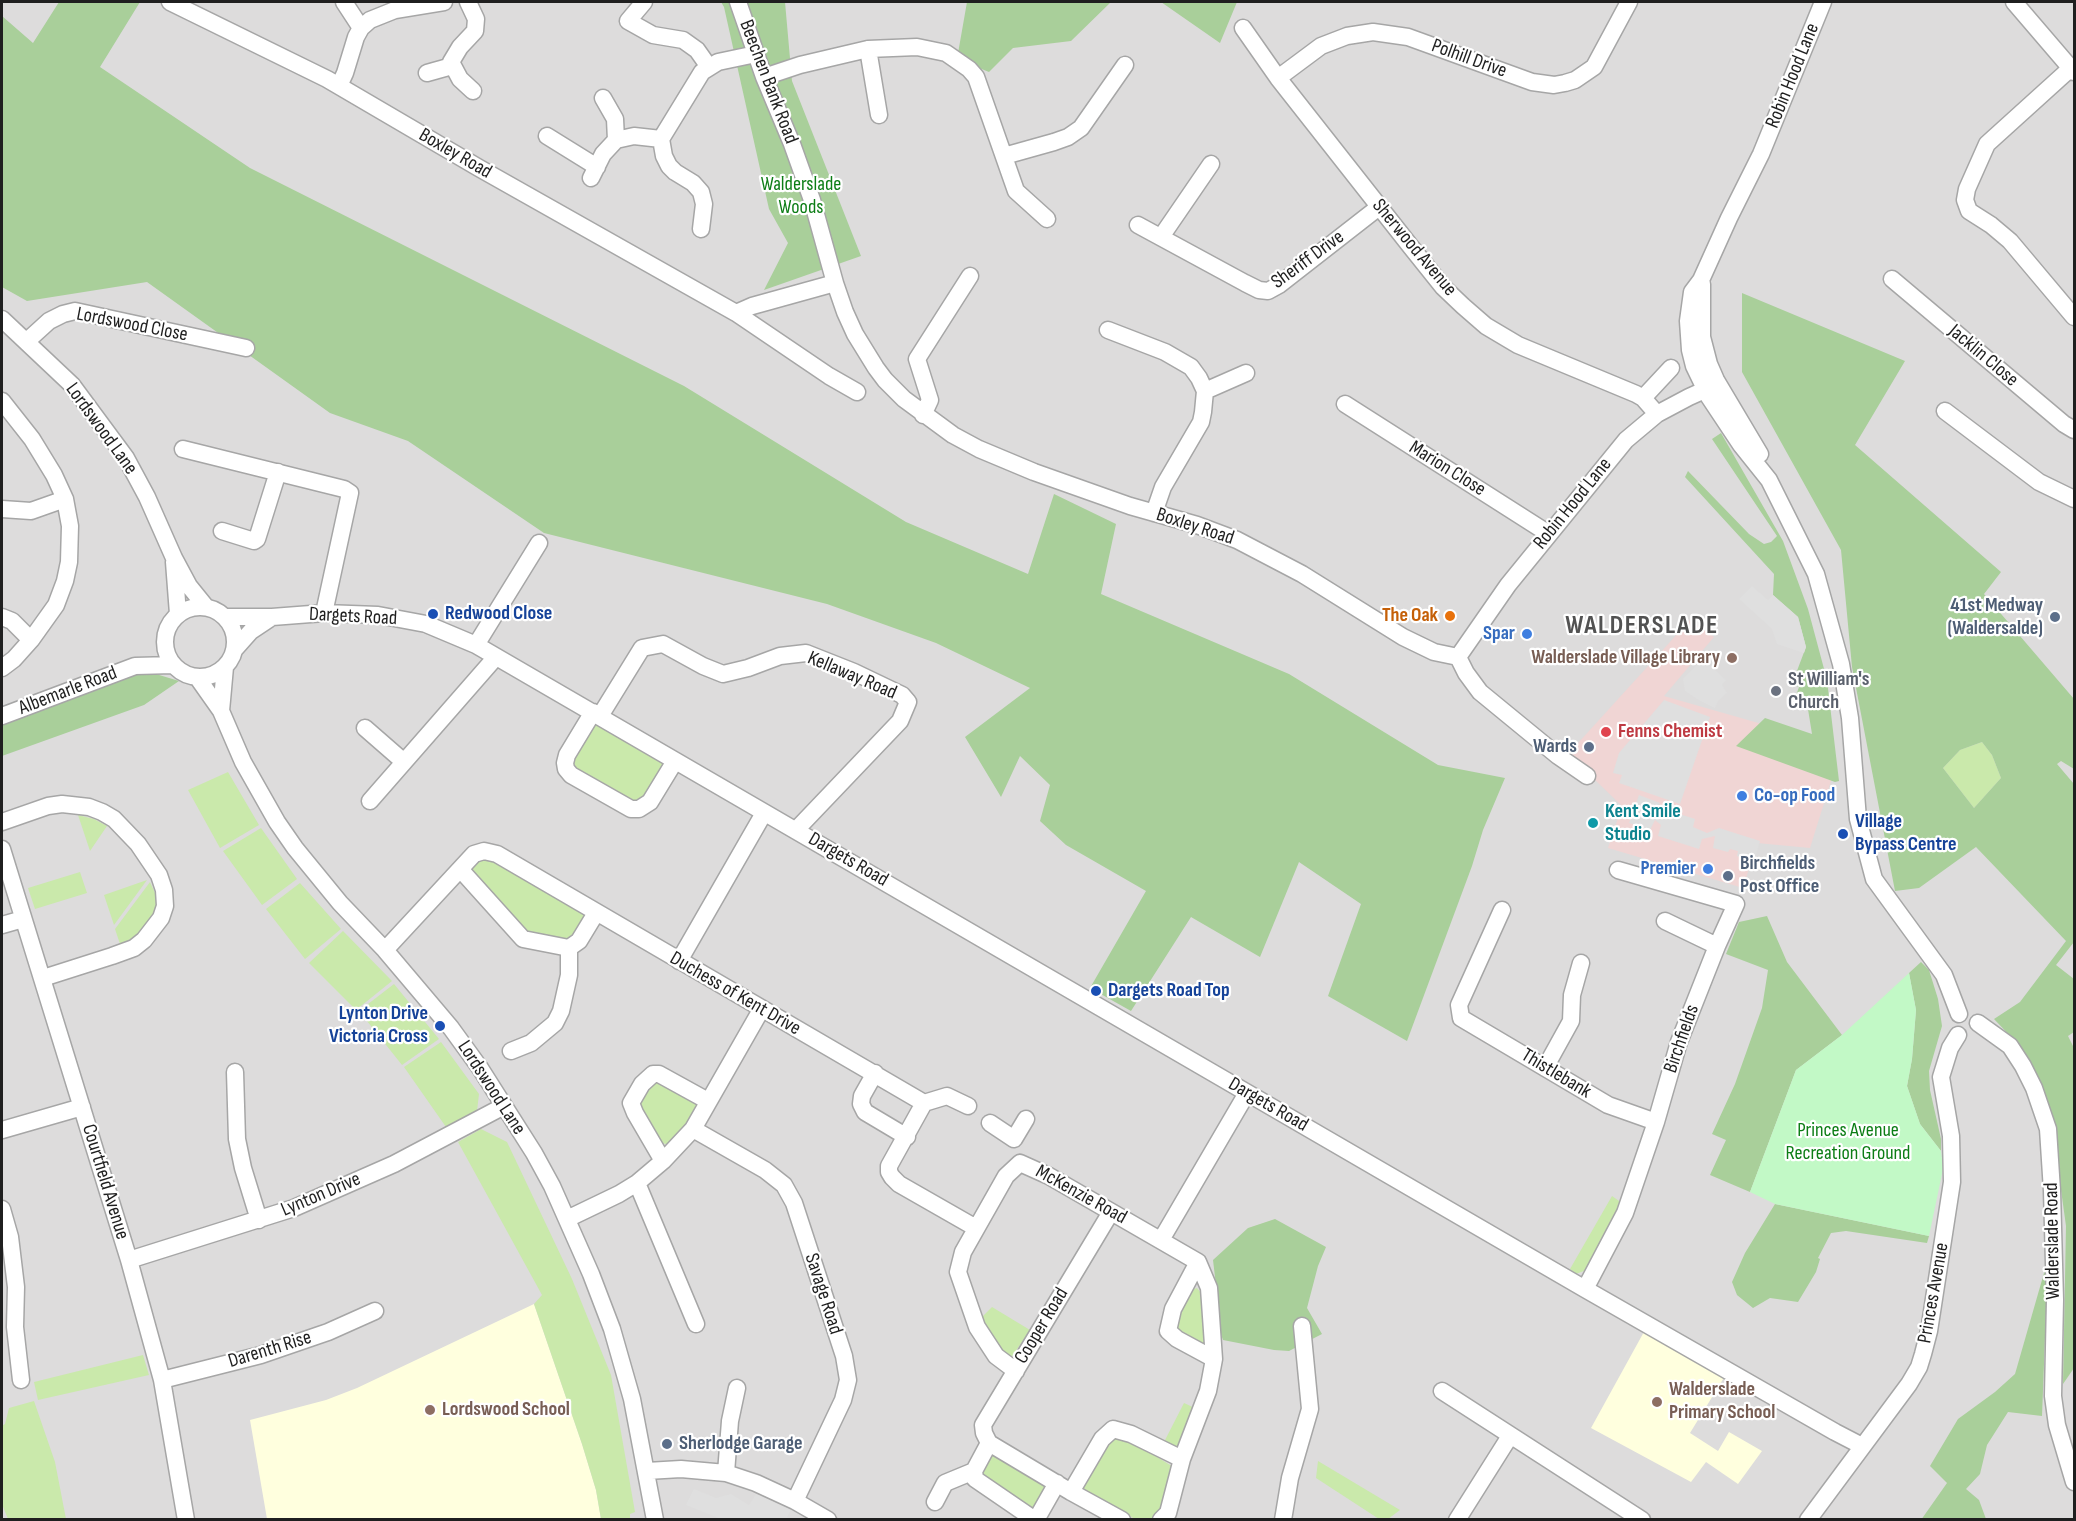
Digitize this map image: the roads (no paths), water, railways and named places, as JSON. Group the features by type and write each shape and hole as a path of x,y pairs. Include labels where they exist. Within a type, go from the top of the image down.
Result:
{"street":[{"name":"Boxley Road","path":"170,2 339,86 469,163 736,313 857,392"},
{"path":"344,2 361,28"},
{"path":"339,86 361,28 383,13 418,3 444,2"},
{"path":"468,2 476,19 475,30 453,57 452,66 473,91"},
{"path":"644,2 628,21 653,35 683,40 697,50 710,67"},
{"name":"Beechen Bank Road","path":"738,2 764,77 812,200 835,283 855,334 885,380 924,415"},
{"name":"Polhill Drive","path":"1278,78 1322,46 1347,36 1373,32 1408,37 1532,82 1554,85 1575,80 1594,67 1629,2"},
{"name":"Robin Hood Lane","path":"1458,657 1488,610 1626,440 1658,414 1711,387 1709,364 1702,337 1701,280 1761,154 1823,2"},
{"path":"2014,2 2073,70 1987,144 1966,189 1965,200 1969,211 1991,225 2010,242 2074,317"},
{"name":"Sherwood Avenue","path":"1243,28 1278,78 1443,287 1486,326 1518,345 1627,390 1643,398 1658,414"},
{"path":"764,77 800,65 868,49 917,47 946,53 969,69 981,86 1016,191 1047,219"},
{"path":"868,49 879,115"},
{"path":"701,229 704,204 701,192 693,183 669,166 664,156 661,139 696,81 710,67 726,60 756,54"},
{"path":"1005,156 1054,142 1081,128 1125,65"},
{"path":"427,73 452,66"},
{"path":"603,98 615,119 616,140"},
{"path":"547,136 594,172 603,154 616,140 626,136 661,139"},
{"path":"1161,237 1211,164"},
{"name":"Sheriff Drive","path":"1138,225 1252,286 1268,291 1279,285 1379,207"},
{"path":"924,415 930,400 917,359 970,276"},
{"name":"Jacklin Close","path":"1892,279 2074,430"},
{"path":"736,313 752,306 835,283"},
{"name":"Lordswood Close","path":"27,341 49,321 75,311 246,348"},
{"name":"Lordswood Lane","path":"2,319 72,385 126,458 189,586 206,607 216,610 225,617"},
{"path":"1108,330 1165,352 1191,367 1199,378 1204,392 1201,422 1163,487 1154,513"},
{"path":"1643,398 1671,368"},
{"path":"1204,392 1246,373"},
{"path":"1711,387 1764,462 1769,480 1816,574 1841,664 1850,718 1858,819 1874,879 1944,975 1959,1014"},
{"path":"2,401 32,439 54,475 65,500 70,526 69,562 56,605 31,640 2,668"},
{"name":"Marion Close","path":"1345,404 1549,534"},
{"path":"1945,411 2039,482 2074,499"},
{"name":"Boxley Road","path":"924,415 953,435 1034,471 1130,506 1217,531 1256,548 1403,637 1434,652 1458,657"},
{"path":"183,449 344,489 350,493 324,613"},
{"path":"222,531 257,540 278,472"},
{"path":"2,509 31,511 65,500"},
{"path":"476,645 539,543"},
{"name":"Lordswood Lane","path":"174,558 178,614"},
{"path":"173,665 167,654 165,640 167,630 178,614 191,608 206,607"},
{"name":"Dargets Road","path":"225,617 272,617 324,613 378,615 426,624 476,645 1585,1289 1862,1446"},
{"path":"2,617 12,621 31,640"},
{"path":"225,617 232,626 235,649"},
{"path":"235,649 251,631 272,617"},
{"name":"Albemarle Road","path":"135,666 165,640"},
{"name":"Kellaway Road","path":"596,714 642,648 663,644 723,674 748,668 780,656 806,653 854,672 902,695 908,702 900,721 796,830"},
{"name":"Lordswood Lane","path":"221,711 225,667 232,659 235,649"},
{"path":"370,801 495,657"},
{"path":"1458,657 1466,674 1480,692 1558,756 1587,776"},
{"name":"Lordswood Lane","path":"173,665 184,674 197,677 221,711 243,762 289,839 334,896 385,950 451,1028 534,1153 567,1219 612,1329 632,1399 655,1520"},
{"name":"Albemarle Road","path":"2,716 135,666 173,665"},
{"path":"197,677 212,675 225,667"},
{"path":"596,714 567,756 566,769 571,775 631,809 639,809 650,802 675,761"},
{"path":"364,728 404,762"},
{"path":"2,822 48,806 62,804 89,807 102,812 114,819 138,844 159,875 164,890 165,906 161,918 144,940 134,948 43,978"},
{"path":"679,961 764,813"},
{"name":"Courtfield Avenue","path":"2,849 129,1260 162,1380 186,1520"},
{"name":"Duchess of Kent Drive","path":"385,950 474,855 484,851 497,854 924,1103"},
{"path":"460,868 524,939 569,948 579,941 596,913"},
{"name":"Birchfields","path":"1585,1289 1625,1213 1656,1122 1679,1042 1736,904 1618,870"},
{"name":"Thistlebank","path":"1502,910 1459,1005 1461,1018 1608,1105 1656,1122"},
{"path":"2,925 23,919"},
{"path":"1665,921 1717,946"},
{"path":"511,1051 531,1043 555,1023 561,1011 569,975 569,948"},
{"path":"1545,1068 1571,1021 1572,995 1581,963"},
{"path":"567,1219 637,1183 663,1161 693,1130 761,1010"},
{"path":"1971,1013 1978,1023 1974,1034 1966,1037 1958,1035 1953,1024 1959,1014 1971,1013"},
{"name":"Walderslade Road","path":"1978,1023 2010,1046 2034,1088 2048,1129 2055,1300 2054,1396 2057,1425 2074,1482"},
{"name":"Princes Avenue","path":"1808,1520 1909,1384 1918,1368 1926,1343 1952,1182 1951,1136 1941,1077 1950,1048 1958,1035"},
{"path":"235,1072 237,1139 243,1168 259,1220"},
{"path":"874,1073 862,1096 861,1104 865,1112 907,1137"},
{"path":"663,1161 631,1102 642,1084 653,1074 659,1074 708,1101"},
{"path":"1161,1239 1247,1093"},
{"path":"968,1106 946,1096 924,1103 889,1166 892,1177 899,1184 976,1228"},
{"name":"Lynton Drive","path":"129,1260 294,1209 394,1164 504,1106"},
{"path":"2,1130 82,1107"},
{"path":"1014,1138 1026,1119"},
{"path":"990,1123 1014,1138 1020,1163"},
{"name":"Savage Road","path":"693,1130 765,1170 784,1185 794,1203 844,1356 848,1380 843,1400 795,1501"},
{"name":"McKenzie Road","path":"1016,1371 996,1356 976,1327 958,1272 963,1252 976,1228 1006,1176 1020,1163 1049,1176 1198,1262"},
{"path":"637,1183 696,1324"},
{"path":"2,1209 10,1237 16,1287 15,1327 21,1380"},
{"name":"Cooper Road","path":"974,1471 989,1443 983,1425 1111,1212"},
{"path":"1198,1262 1173,1309 1168,1331 1177,1339 1214,1359"},
{"path":"1161,1520 1168,1513 1182,1459 1208,1391 1214,1359 1209,1288 1198,1262"},
{"name":"Darenth Rise","path":"162,1380 261,1355 328,1332 375,1311"},
{"path":"1283,1520 1290,1478 1310,1409 1302,1326"},
{"path":"726,1473 730,1420 737,1388"},
{"path":"1442,1391 1642,1520"},
{"path":"935,1502 945,1483 974,1471 979,1482 1035,1520 1102,1439 1113,1429 1131,1434 1182,1459"},
{"path":"1457,1520 1510,1436"},
{"path":"989,1443 1122,1520"},
{"path":"647,1471 681,1469 726,1473 756,1483 795,1501 828,1520"}],"place":[{"name":"Redwood Close","path":"433,614"},
{"name":"The Oak","path":"1450,616"},
{"name":"41st Medway (Waldersalde)","path":"2055,617"},
{"name":"Spar","path":"1527,634"},
{"name":"Walderslade Village Library","path":"1732,658"},
{"name":"St William's Church","path":"1776,691"},
{"name":"Fenns Chemist","path":"1606,732"},
{"name":"Wards","path":"1589,747"},
{"name":"Co-op Food","path":"1742,796"},
{"name":"Kent Smile Studio","path":"1593,823"},
{"name":"Village Bypass Centre","path":"1843,834"},
{"name":"Premier","path":"1708,869"},
{"name":"Birchfields Post Office","path":"1728,876"},
{"name":"Dargets Road Top","path":"1096,991"},
{"name":"Lynton Drive Victoria Cross","path":"440,1026"},
{"name":"Walderslade Primary School","path":"1657,1402"},
{"name":"Lordswood School","path":"430,1410"},
{"name":"Sherlodge Garage","path":"667,1444"}],"district":[{"name":"WALDERSLADE","path":"1642,626"}],"park label":[{"name":"Walderslade Woods","path":"801,196"},
{"name":"Princes Avenue Recreation Ground","path":"1848,1142"}]}
